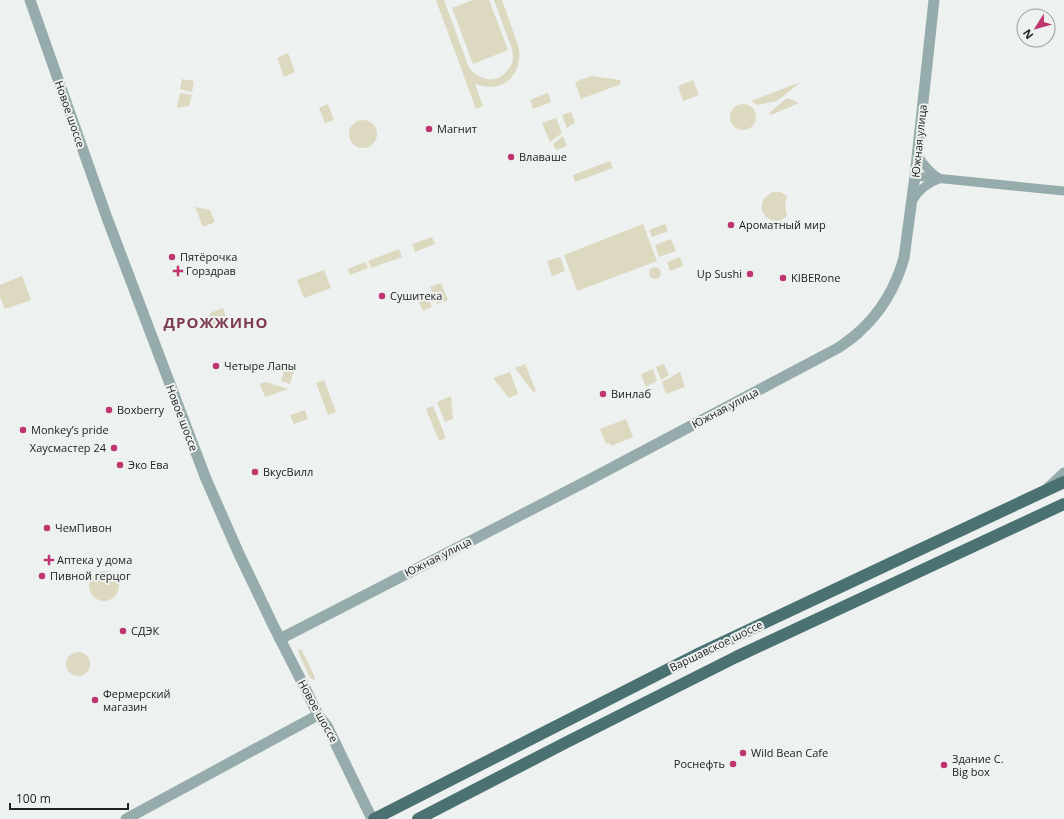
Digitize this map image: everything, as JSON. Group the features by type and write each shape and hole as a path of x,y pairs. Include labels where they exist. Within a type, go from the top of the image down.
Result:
{"main road":[{"name":"Варшавское шоссе","path":"373,819 689,659 1064,482"},
{"name":"Варшавское шоссе","path":"418,819 565,742 736,658 1064,504"}],"street":[{"name":"Новое шоссе","path":"30,0 107,218 206,479 239,554 280,638 318,715 327,726 373,819"},
{"name":"Южная улица","path":"280,638 594,477 838,348 859,332 877,313 889,296 902,267 912,202 934,0"},
{"path":"917,154 926,168 940,178"},
{"path":"915,176 1064,191"},
{"path":"912,202 916,194 923,187 940,178"},
{"path":"1043,492 1064,473"},
{"path":"126,819 318,715"}],"shaded area":[{"path":"436,0 444,0 469,68 476,75 485,79 494,79 503,75 512,63 513,59 512,49 494,0 502,0 519,48 517,67 509,80 502,84 494,87 475,84 483,106 476,109"},
{"path":"473,0 489,0 508,50 473,64 452,8"},
{"path":"288,53 295,72 284,77 277,58"},
{"path":"591,76 620,80 621,84 581,99 575,82"},
{"path":"182,79 194,81 192,92 180,89"},
{"path":"693,80 699,95 683,101 678,86"},
{"path":"801,82 777,101 757,105 751,101"},
{"path":"180,93 192,95 189,106 177,108"},
{"path":"548,93 551,102 533,109 530,100"},
{"path":"787,98 799,103 771,115 769,113"},
{"path":"328,104 334,120 325,123 319,108"},
{"path":"743,104 752,108 756,117 752,126 743,130 734,126 730,117 734,108"},
{"path":"571,112 575,122 567,128 562,115"},
{"path":"556,118 562,133 550,142 542,123"},
{"path":"363,120 373,124 377,134 373,144 363,148 353,144 349,134 353,124"},
{"path":"563,136 567,146 556,150 553,144"},
{"path":"610,161 613,168 575,182 573,175"},
{"path":"773,192 780,192 787,196 785,205 787,216 780,220 774,221 769,219 764,214 762,209 762,203 766,197"},
{"path":"195,207 210,210 215,222 203,227"},
{"path":"643,224 657,261 577,291 564,255"},
{"path":"665,224 668,231 652,237 649,230"},
{"path":"432,237 435,244 415,252 412,244"},
{"path":"671,239 676,251 659,257 655,245"},
{"path":"399,249 402,257 371,268 368,261"},
{"path":"560,257 565,271 552,276 547,261"},
{"path":"680,257 683,266 670,271 667,262"},
{"path":"365,262 368,268 350,275 348,269"},
{"path":"657,267 660,268 660,278 653,279 650,278 649,271 650,268"},
{"path":"324,270 331,288 304,298 297,280"},
{"path":"22,276 31,300 5,309 0,297 0,285"},
{"path":"441,283 448,300 437,304 430,287"},
{"path":"426,293 432,307 423,311 417,297"},
{"path":"223,308 227,320 206,328 210,313"},
{"path":"525,364 536,391 533,392 515,368"},
{"path":"664,364 669,375 661,380 656,367"},
{"path":"290,365 295,367 290,384 281,381 284,371"},
{"path":"653,369 657,381 646,387 641,374"},
{"path":"510,372 518,394 509,398 493,378"},
{"path":"680,372 685,387 666,394 662,382"},
{"path":"324,380 336,412 328,415 316,383"},
{"path":"265,382 288,389 265,397 260,384"},
{"path":"451,396 453,419 445,422 437,402"},
{"path":"433,406 446,438 439,441 426,409"},
{"path":"305,410 308,419 294,424 290,415"},
{"path":"626,419 633,437 611,446 609,443 606,444 600,429"},
{"path":"104,571 115,575 119,586 115,597 104,601 93,597 89,586 93,575"},
{"path":"301,649 315,680 310,678 300,656 298,650"},
{"path":"78,652 87,655 90,664 87,673 78,676 69,673 66,664 69,655"}],"place":[{"name":"Магнит","path":"429,129"},
{"name":"Влаваше","path":"511,157"},
{"name":"Ароматный мир","path":"731,225"},
{"name":"Пятёрочка","path":"172,257"},
{"name":"Горздрав","path":"178,271"},
{"name":"Up Sushi","path":"750,274"},
{"name":"KIBERone","path":"783,278"},
{"name":"Сушитека","path":"382,296"},
{"name":"Четыре Лапы","path":"216,366"},
{"name":"Винлаб","path":"603,394"},
{"name":"Boxberry","path":"109,410"},
{"name":"Monkey’s pride","path":"23,430"},
{"name":"Хаусмастер 24","path":"114,448"},
{"name":"Эко Ева","path":"120,465"},
{"name":"ВкусВилл","path":"255,472"},
{"name":"ЧемПивон","path":"47,528"},
{"name":"Аптека у дома","path":"49,560"},
{"name":"Пивной герцог","path":"42,576"},
{"name":"СДЭК","path":"123,631"},
{"name":"Фермерский магазин","path":"95,700"},
{"name":"Wild Bean Cafe","path":"743,753"},
{"name":"Роснефть","path":"733,764"},
{"name":"Здание C. Big box","path":"944,765"}],"district":[{"name":"ДРОЖЖИНО","path":"216,323"}]}
